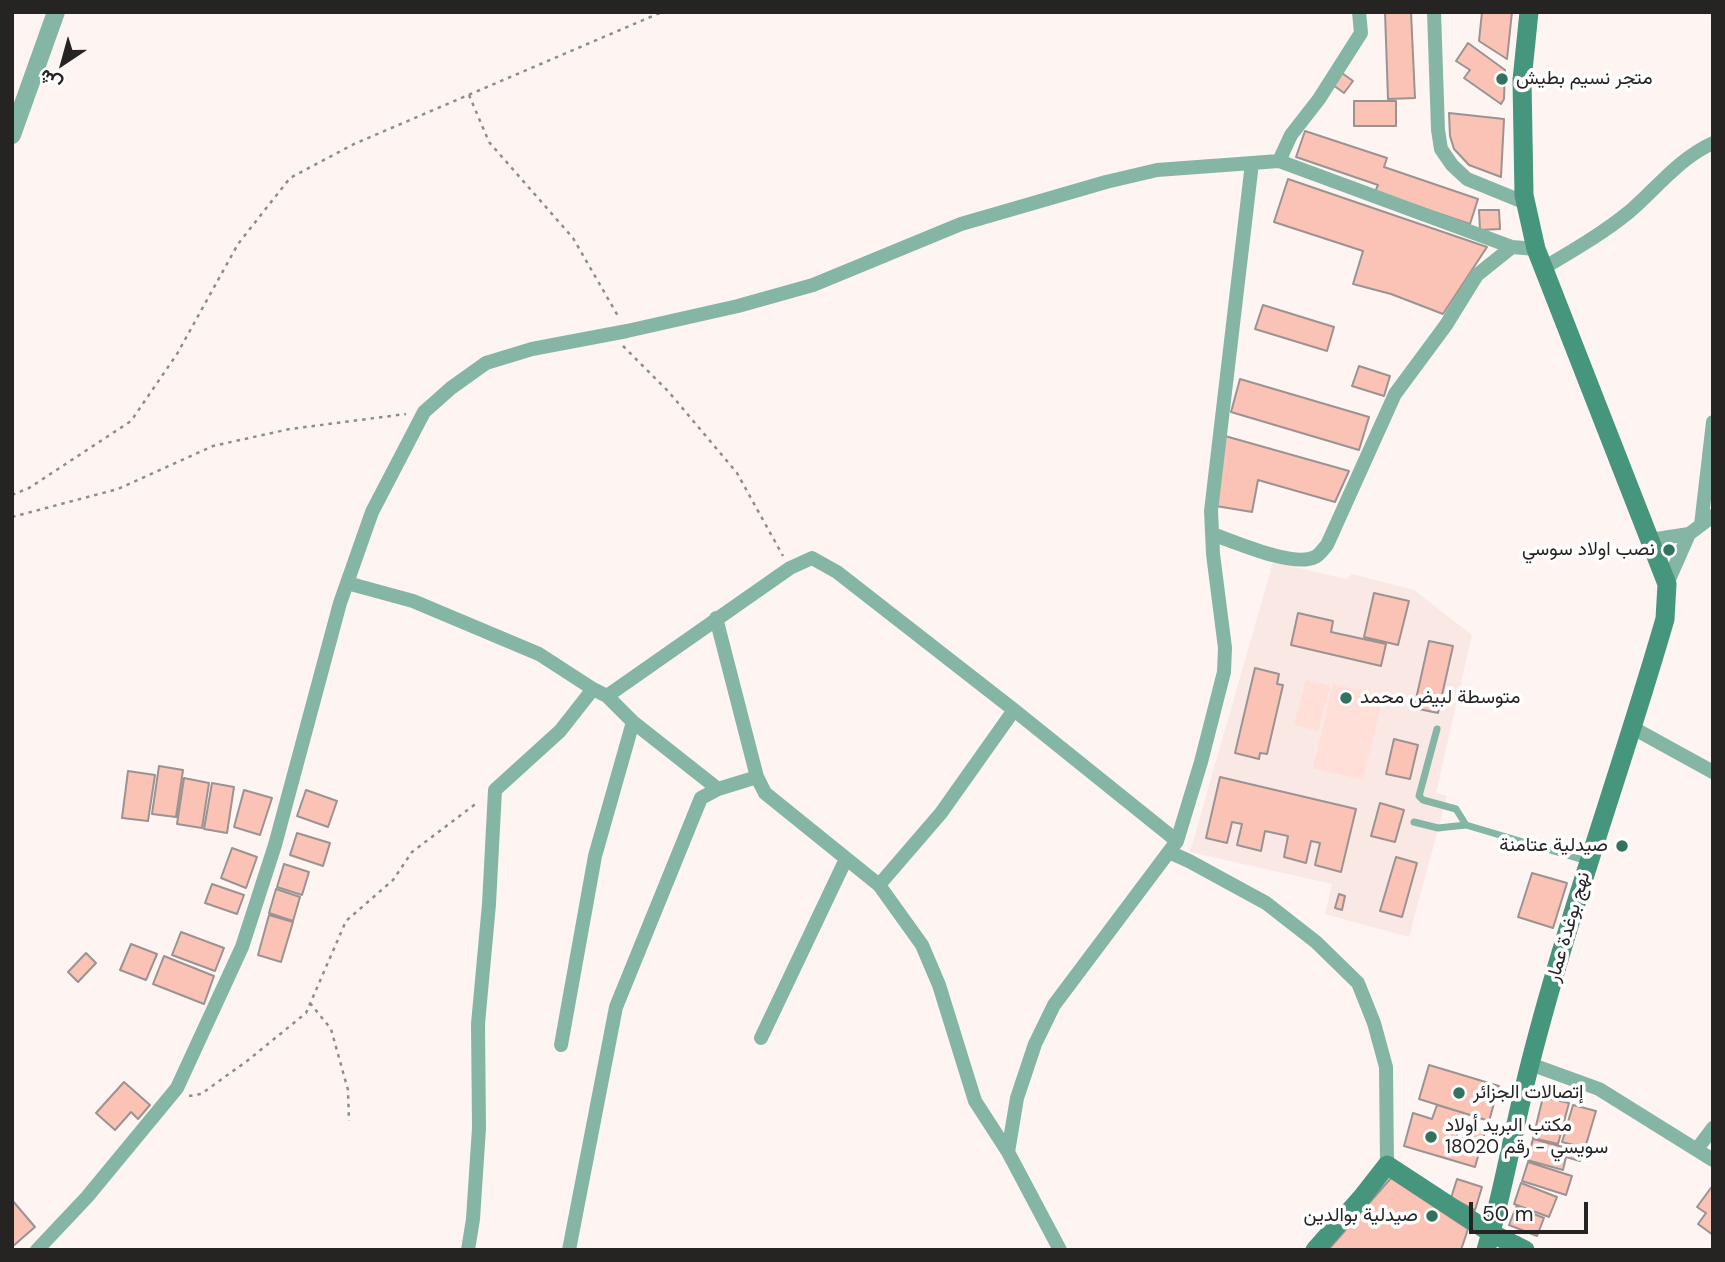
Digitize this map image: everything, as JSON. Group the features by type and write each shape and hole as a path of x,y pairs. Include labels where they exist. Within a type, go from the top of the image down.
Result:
{"main road":[{"path":"1529,12 1522,80 1526,203 1536,249 1667,584"},
{"name":"نهج بوغدة عمار","path":"1489,1242 1530,1064 1588,862 1633,728 1665,619 1667,584"},
{"path":"1315,1250 1387,1164 1489,1242 1525,1250"}],"street":[{"path":"12,135 56,12"},
{"path":"1279,161 1291,135 1319,99 1362,33 1359,12"},
{"path":"1434,12 1441,149 1452,165 1468,178 1526,203"},
{"path":"1542,269 1603,233 1631,210 1679,162 1713,143"},
{"path":"37,1250 87,1197 177,1088 242,947 275,845 340,603 372,512 424,412 486,363 532,349 738,306 813,285 961,224 1157,170 1279,161 1512,247 1536,249"},
{"path":"1008,1152 1017,1098 1035,1044 1054,1005 1173,847 1201,762 1224,672 1225,648 1212,534 1212,511 1252,163"},
{"path":"1212,534 1281,557 1305,560 1317,556 1327,545 1395,394 1446,325 1477,275 1512,247"},
{"path":"1667,584 1689,534 1707,520 1713,422"},
{"path":"1650,540 1689,534"},
{"path":"607,696 790,568 812,558 837,572 1014,710 1189,860 1266,903 1316,942 1358,983 1374,1023 1386,1068 1387,1164"},
{"path":"348,583 413,601 539,654 607,696 633,722 718,789"},
{"path":"716,618 757,777 765,793 879,886 922,945 939,985 975,1101 1008,1152 1060,1250"},
{"path":"468,1250 473,1219 479,1128 478,1024 489,904 495,790 560,731 593,689"},
{"path":"879,886 941,813 1014,710"},
{"path":"561,1045 595,856 633,722"},
{"path":"1633,728 1713,772"},
{"path":"569,1250 617,1007 701,798 718,789 757,777"},
{"path":"761,1038 846,859"},
{"path":"1530,1064 1599,1088 1713,1160"},
{"path":"1697,1149 1713,1128"}],"lane":[{"path":"1437,729 1419,796 1423,800 1456,809 1466,825"},
{"path":"1414,822 1438,828 1466,825 1588,862"}],"path":[{"path":"12,495 29,488 131,422 177,355 238,244 290,178 354,144 662,12"},
{"path":"469,94 489,142 573,238 627,331"},
{"path":"611,334 668,391 737,473 790,568"},
{"path":"12,517 118,489 213,446 290,429 424,412"},
{"path":"167,1099 201,1094 306,1013 346,921 393,880 412,852 495,790"},
{"path":"310,1003 331,1029 348,1090 349,1121"}],"shaded area":[{"name":"متوسطة لبيض محمد","path":"1273,562 1346,579 1352,574 1414,590 1472,635 1436,793 1447,796 1409,937 1325,914 1332,884 1190,852"},
{"path":"1306,680 1330,686 1318,731 1294,725"},
{"path":"1333,684 1383,696 1363,780 1313,768"}],"building":[{"path":"1385,12 1411,12 1415,98 1388,99"},
{"path":"1482,12 1512,12 1507,59 1479,41"},
{"path":"1468,43 1505,70 1504,99 1501,104 1464,78 1470,70 1456,61"},
{"path":"1342,73 1353,81 1344,93 1333,85"},
{"path":"1354,101 1396,101 1396,126 1354,126"},
{"path":"1449,113 1504,119 1501,177 1469,165 1454,149 1450,136"},
{"path":"1305,131 1387,158 1384,167 1478,199 1470,224 1375,192 1378,185 1296,157"},
{"path":"1288,179 1487,247 1443,314 1391,294 1353,284 1363,251 1274,222"},
{"path":"1479,210 1499,210 1500,229 1480,230"},
{"path":"1263,305 1334,327 1327,351 1255,329"},
{"path":"1359,366 1390,376 1384,396 1352,386"},
{"path":"1240,379 1369,417 1359,450 1231,412"},
{"path":"1225,436 1349,471 1335,502 1258,480 1252,512 1216,506"},
{"path":"1374,593 1409,601 1398,645 1364,637"},
{"path":"1298,613 1333,621 1331,632 1386,644 1381,666 1291,645"},
{"path":"1429,641 1453,646 1438,713 1414,708"},
{"path":"1255,668 1279,674 1277,684 1283,685 1267,754 1260,753 1259,759 1235,753"},
{"path":"1394,739 1418,745 1410,779 1386,774"},
{"path":"159,766 183,770 176,817 152,814"},
{"path":"128,771 155,775 148,821 122,818"},
{"path":"1220,777 1356,809 1341,872 1315,865 1320,843 1311,841 1306,863 1284,857 1288,836 1265,831 1261,851 1237,845 1242,824 1232,822 1227,843 1206,838"},
{"path":"184,778 209,783 202,828 177,824"},
{"path":"212,783 234,787 227,833 204,829"},
{"path":"244,790 272,798 260,835 234,827"},
{"path":"306,790 337,801 328,827 297,816"},
{"path":"1380,803 1404,810 1395,842 1371,836"},
{"path":"297,833 330,843 323,866 290,855"},
{"path":"232,848 257,857 246,888 221,878"},
{"path":"1396,857 1417,863 1402,917 1380,911"},
{"path":"284,864 309,872 302,895 277,887"},
{"path":"1532,873 1567,883 1553,928 1518,917"},
{"path":"212,884 244,895 237,914 205,903"},
{"path":"276,889 300,897 293,921 269,913"},
{"path":"1339,894 1345,896 1342,910 1335,908"},
{"path":"269,915 293,922 281,962 258,955"},
{"path":"181,932 224,948 215,971 172,955"},
{"path":"131,944 157,954 146,980 120,970"},
{"path":"86,953 96,963 78,982 68,972"},
{"path":"164,956 214,976 204,1004 153,984"},
{"name":"إتصالات الجزائر","path":"1429,1065 1499,1086 1489,1121 1419,1099"},
{"path":"124,1082 150,1105 138,1119 131,1112 115,1130 96,1113"},
{"path":"1543,1097 1569,1103 1558,1144 1533,1138"},
{"name":"مكتب البريد أولاد سويسي - رقم 18020","path":"1437,1105 1464,1113 1455,1141 1462,1143 1467,1127 1485,1132 1475,1167 1404,1146 1413,1113 1432,1119"},
{"path":"1573,1105 1596,1111 1585,1148 1562,1142"},
{"path":"1533,1139 1582,1152 1580,1161 1566,1157 1563,1170 1527,1160"},
{"path":"1528,1162 1572,1176 1566,1195 1522,1181"},
{"path":"1391,1178 1468,1229 1461,1250 1328,1250"},
{"path":"1457,1179 1482,1187 1475,1210 1451,1198"},
{"path":"1521,1183 1557,1197 1549,1217 1514,1204"},
{"path":"1713,1185 1713,1235 1698,1224 1706,1213 1697,1207"},
{"path":"12,1200 35,1227 12,1247"},
{"path":"1516,1207 1544,1218 1537,1236 1509,1225"}],"place":[{"name":"متجر نسيم بطيش","path":"1502,79"},
{"name":"نصب اولاد سوسي","path":"1669,550"},
{"name":"متوسطة لبيض محمد","path":"1346,698"},
{"name":"صيدلية عتامنة","path":"1622,846"},
{"name":"إتصالات الجزائر","path":"1459,1093"},
{"name":"مكتب البريد أولاد سويسي - رقم 18020","path":"1431,1137"},
{"name":"صيدلية بوالدين","path":"1432,1216"}]}
